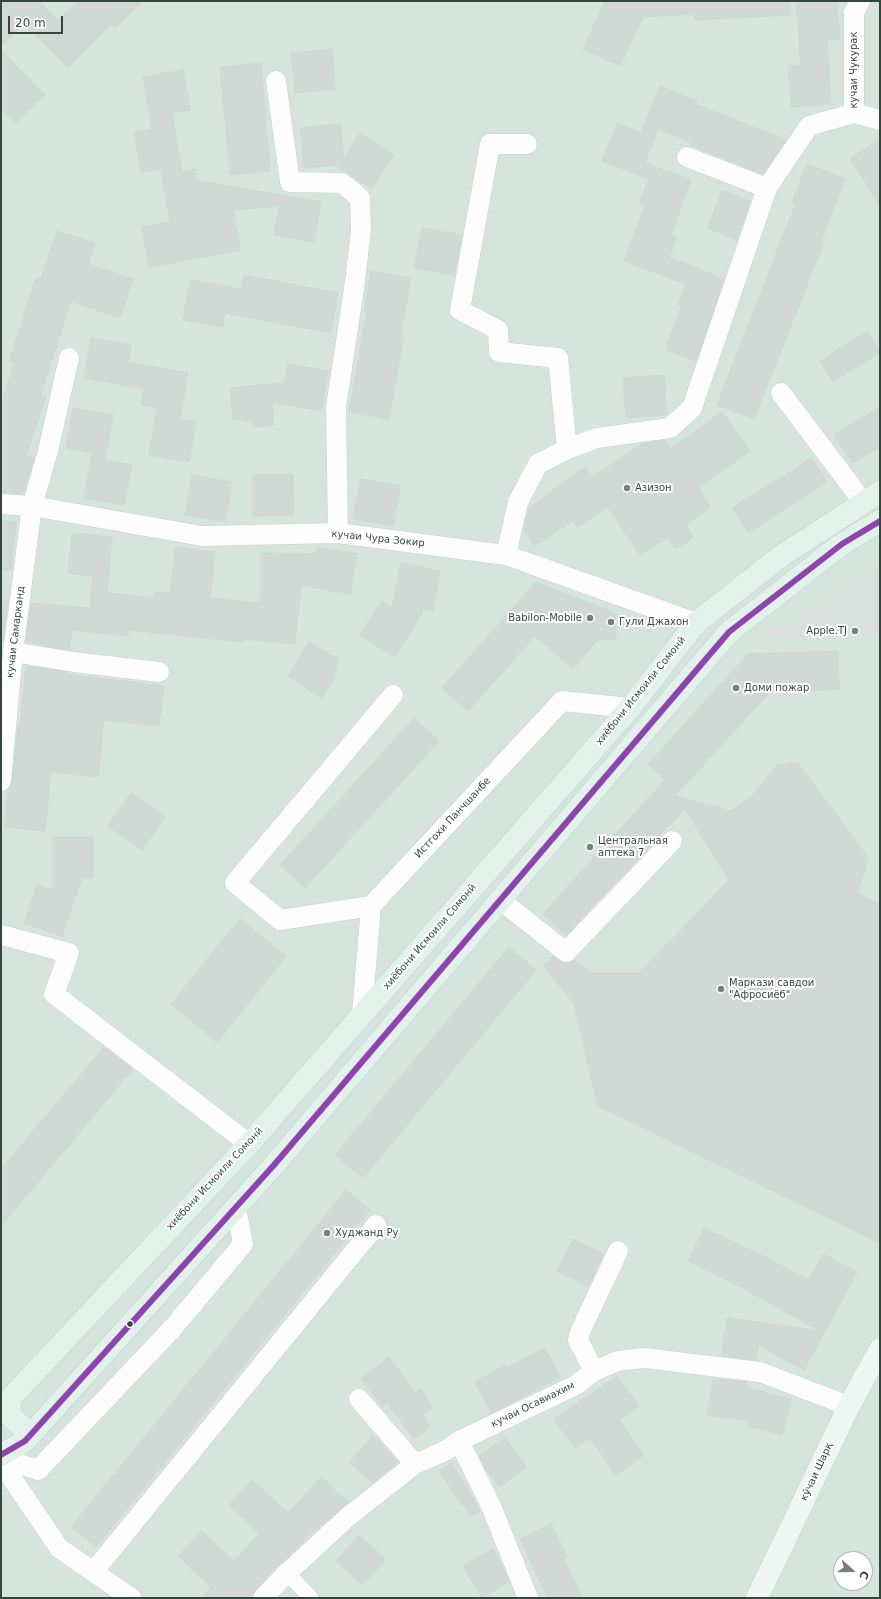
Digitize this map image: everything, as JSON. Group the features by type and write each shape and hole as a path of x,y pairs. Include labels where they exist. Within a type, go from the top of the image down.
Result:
{"main road":[{"name":"хиёбони Исмоили Сомонӣ","path":"5,1403 249,1144 630,708 696,623 781,556 872,498"},
{"path":"1,1455 25,1441 236,1207 729,632 842,544 880,521"},
{"name":"кӯчаи Шарқ","path":"757,1598 848,1406 880,1349"},
{"path":"5,1403 11,1417 30,1434"}],"street":[{"name":"кучаи Чукурак","path":"860,1 854,12 854,113 880,120"},
{"path":"276,81 290,182 342,183 360,198 361,229 355,282 336,407 338,533"},
{"path":"506,555 518,502 538,464 567,449 597,438 670,428 692,408 767,188 809,126 854,113"},
{"path":"527,144 490,144 460,310 498,330 499,352 558,358 567,449"},
{"path":"687,157 767,188"},
{"name":"кучаи Самарканд","path":"1,781 14,652 32,506 48,451 69,358"},
{"path":"781,393 872,498"},
{"name":"кучаи Чура Зокир","path":"1,504 32,506 202,536 338,533 506,555 696,623"},
{"path":"14,652 74,662 159,672"},
{"path":"362,1014 371,906 280,920 235,883 393,695"},
{"name":"Истгохи Панчшанбе","path":"371,906 562,701 630,708"},
{"path":"500,900 566,952 672,841"},
{"path":"1,935 68,953 54,994 249,1144"},
{"path":"1,1458 38,1470 171,1330 243,1244 236,1207"},
{"path":"94,1571 376,1225"},
{"path":"594,1371 578,1340 618,1251"},
{"name":"кучаи Осавиахим","path":"263,1598 287,1573 349,1516 415,1464 445,1451 459,1441 576,1385 594,1371 618,1361 644,1358 760,1372 848,1406"},
{"path":"359,1398 415,1464"},
{"path":"459,1441 491,1506 524,1596"},
{"path":"1,1462 59,1548 131,1598"},
{"path":"287,1573 311,1598"}],"shaded area":[{"path":"1,1 880,1 880,1598 1,1598"},
{"path":"880,567 880,634 759,638"}],"building":[{"path":"1,1 39,1 58,20 78,1 143,1 115,29 111,25 68,68 24,24 1,46"},
{"path":"605,1 790,1 791,15 694,20 694,14 643,17 620,66 583,49"},
{"path":"837,1 840,39 827,40 831,104 791,107 788,66 801,65 796,2"},
{"path":"332,49 335,89 295,93 291,53"},
{"path":"1,50 45,95 16,123 1,108"},
{"path":"261,63 270,171 230,175 220,67"},
{"path":"183,70 190,110 172,113 182,172 196,169 195,180 321,202 314,242 274,235 279,206 233,210 241,250 149,267 142,227 170,222 161,169 141,172 134,132 152,129 143,77"},
{"path":"660,86 697,101 696,104 786,140 763,174 690,145 691,142 658,129 645,163 691,180 671,235 677,237 669,257 724,279 696,361 667,350 667,344 682,306 678,305 686,284 624,261 645,206 639,204 649,179 602,161 617,123 641,133"},
{"path":"340,124 344,158 360,133 394,155 372,189 335,165 304,168 300,128"},
{"path":"880,140 880,206 850,158"},
{"path":"807,164 845,179 821,241 824,242 754,419 717,405 796,203 792,202"},
{"path":"722,190 750,201 737,240 708,228"},
{"path":"422,228 462,235 454,275 414,268"},
{"path":"57,231 95,243 88,264 133,279 120,318 71,301 41,394 46,396 26,456 34,459 22,494 8,493 1,491 1,403 15,363 9,361 24,317 23,316 36,278 41,279"},
{"path":"371,271 411,278 401,334 404,334 389,419 349,412 367,311 364,311"},
{"path":"244,275 338,293 331,333 225,313 223,327 183,320 190,280 241,289"},
{"path":"867,331 880,352 833,382 820,361"},
{"path":"91,338 131,345 128,362 188,373 180,419 196,422 189,462 149,455 157,408 141,405 144,389 84,378"},
{"path":"288,364 328,371 321,411 272,402 274,425 253,427 253,421 233,419 230,388 284,383"},
{"path":"664,375 667,415 626,418 623,378"},
{"path":"880,407 880,447 852,463 834,434"},
{"path":"73,408 113,415 105,460 132,465 124,505 84,498 92,453 66,448"},
{"name":"Азизон","path":"722,412 750,451 698,488 711,507 686,525 693,538 676,549 667,538 640,555 608,507 577,527 573,521 535,546 524,529 529,508 585,467 592,477 642,444 665,440 670,449"},
{"path":"812,458 827,482 748,533 732,508"},
{"path":"293,474 294,515 253,516 253,475"},
{"path":"192,475 232,482 225,522 185,515"},
{"path":"361,479 401,486 393,526 353,519"},
{"path":"1,520 16,522 11,570 1,569"},
{"path":"72,533 112,537 107,593 154,598 154,592 170,594 175,547 215,552 210,598 258,603 259,600 261,600 261,553 316,554 317,547 357,554 350,594 301,585 295,644 245,639 244,642 128,630 128,636 72,630 69,650 26,642 31,603 90,608 93,576 68,573"},
{"path":"401,563 440,571 433,611 425,609 395,657 360,635 382,601 392,608"},
{"path":"536,582 615,613 616,639 598,640 573,669 535,636 468,711 442,688"},
{"path":"1,600 8,601 3,641 1,641"},
{"path":"309,642 338,659 334,678 322,698 288,676"},
{"name":"Маркази савдои \"Афросиёб\"","path":"838,651 839,689 770,692 675,796 730,811 753,795 777,765 798,763 868,857 858,893 880,905 880,1243 598,1106 574,1004 543,965 553,956 564,963 569,963 574,960 592,973 639,973 729,880 685,809 566,935 543,914 665,780 648,764 748,654"},
{"path":"26,666 67,672 66,674 164,686 159,726 104,720 98,777 51,772 45,831 5,827 8,789 12,782 18,727 20,727"},
{"path":"414,718 439,741 305,888 280,865"},
{"path":"131,793 165,816 142,850 108,826"},
{"path":"53,837 93,837 93,878 82,878 62,936 24,923 37,885 53,890"},
{"path":"240,919 286,956 217,1042 171,1004"},
{"path":"509,947 536,970 363,1178 335,1155"},
{"path":"104,1047 133,1069 1,1226 1,1169"},
{"path":"346,1190 370,1210 96,1547 71,1527"},
{"path":"704,1228 809,1280 823,1254 857,1272 804,1370 758,1345 756,1359 722,1356 727,1318 820,1331 739,1286 688,1261"},
{"path":"573,1239 604,1254 588,1286 557,1271"},
{"path":"545,1348 560,1377 492,1413 475,1382 505,1365 507,1368"},
{"path":"389,1357 415,1393 420,1389 433,1407 423,1414 430,1427 414,1439 387,1403 383,1407 361,1378"},
{"path":"617,1376 639,1406 619,1420 644,1455 616,1475 590,1438 575,1448 554,1419"},
{"path":"713,1379 747,1382 747,1387 792,1400 782,1435 748,1426 750,1421 707,1415"},
{"path":"373,1436 398,1462 372,1483 349,1462"},
{"path":"505,1438 527,1467 499,1487 479,1456"},
{"path":"452,1463 480,1511 471,1516 438,1471"},
{"path":"321,1477 348,1502 322,1525 321,1524 279,1565 249,1598 201,1598 211,1587 178,1556 202,1531 234,1561 259,1534 229,1505 252,1480 284,1510 286,1509 289,1512"},
{"path":"551,1524 567,1557 564,1559 583,1598 548,1598 520,1539"},
{"path":"359,1535 386,1560 362,1585 336,1561"},
{"path":"493,1549 509,1581 482,1598 463,1566"}],"transit line":[{"path":"1,1455 25,1441 274,1165 729,632 842,544 880,521"}],"place":[{"name":"Азизон","path":"627,488"},
{"name":"Babilon-Mobile","path":"590,618"},
{"name":"Гули Джахон","path":"611,622"},
{"name":"Apple.TJ","path":"855,631"},
{"name":"Доми пожар","path":"736,688"},
{"name":"Центральная аптека 7","path":"590,847"},
{"name":"Маркази савдои \"Афросиёб\"","path":"721,989"},
{"name":"Худжанд Ру","path":"327,1233"}]}
